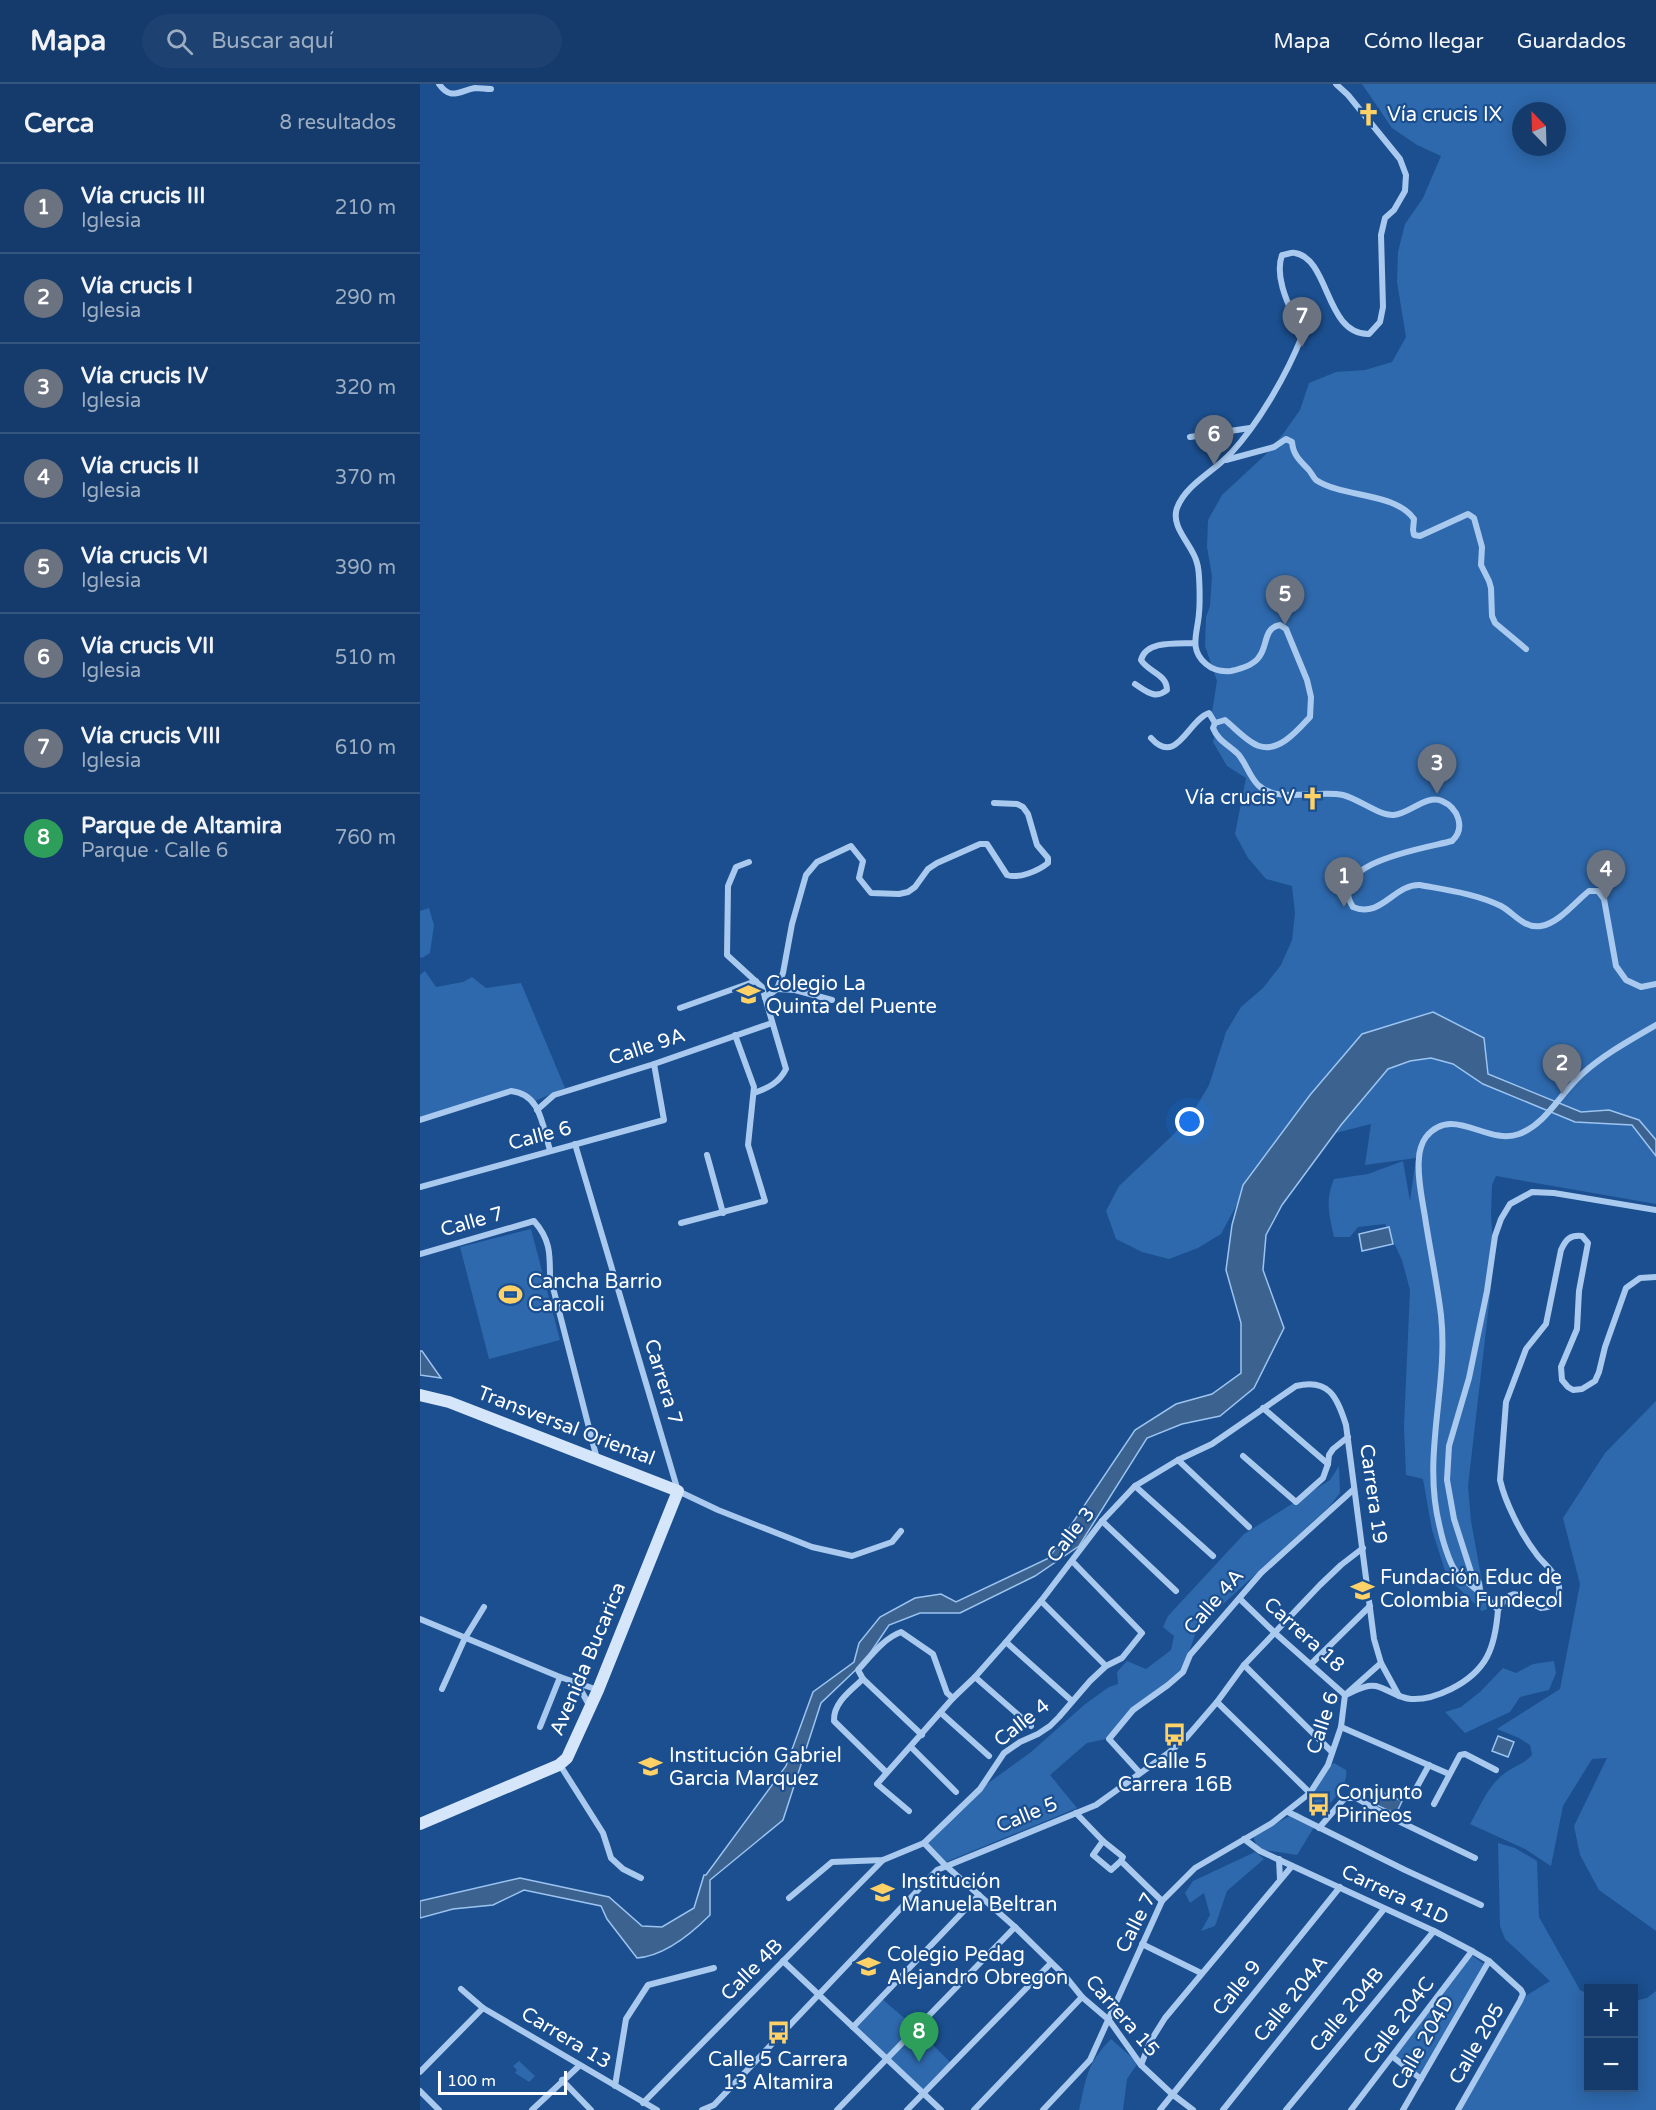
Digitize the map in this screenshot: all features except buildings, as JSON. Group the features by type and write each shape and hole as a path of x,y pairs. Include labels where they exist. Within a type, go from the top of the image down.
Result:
{"main road":[{"name":"Transversal Oriental","path":"420,1388 439,1399 678,1491"},
{"name":"Transversal Oriental","path":"420,1395 439,1399"},
{"name":"Avenida Bucarica","path":"420,1824 559,1764 567,1758 598,1690 678,1491"}],"street":[{"path":"439,84 444,92 451,94 475,88 491,88"},
{"path":"1215,723 1225,720 1260,746 1273,746 1288,739 1310,717 1311,697 1306,680 1286,629 1280,625 1274,626 1268,633 1260,657 1247,666 1230,671 1212,669 1198,658 1195,643 1200,612 1197,562 1178,527 1177,510 1187,493 1231,454 1251,428 1286,370 1302,336 1282,283 1279,263 1282,255 1295,253 1309,261 1323,282 1338,315 1349,329 1360,334 1369,334 1380,322 1383,307 1382,235 1385,218 1394,210 1405,191 1406,175 1400,159 1348,95 1336,84"},
{"path":"1190,437 1251,428"},
{"path":"1223,461 1274,447 1286,439 1292,442 1293,450 1300,463 1315,479 1330,486 1369,496 1408,510 1414,519 1414,535 1420,536 1468,514 1474,518 1482,547 1481,565 1491,588 1492,616 1495,623 1526,650"},
{"path":"1135,684 1153,695 1161,695 1167,690 1167,684 1162,677 1144,666 1141,660 1143,652 1155,646 1195,643"},
{"path":"1151,738 1158,746 1166,748 1172,746 1203,715 1209,713 1215,723 1213,728 1216,737 1239,756 1259,786 1269,792 1332,793 1365,803 1384,814 1394,815 1434,799 1443,801 1456,813 1461,823 1459,835 1452,841 1379,860 1355,876 1348,894 1353,907 1362,910 1371,909 1382,905 1403,888 1420,885 1486,899 1504,908 1529,926 1542,926 1557,919 1589,891 1598,891 1604,899 1616,966 1626,980 1641,987 1656,984"},
{"path":"765,998 777,988 783,973 792,924 806,874 823,858 851,846 863,861 859,878 871,893 899,894 915,887 928,869 937,863 981,844 987,844 1007,875 1016,878 1048,863 1048,858 1037,845 1028,814 1023,807 1017,804 993,803"},
{"path":"749,862 736,867 728,886 727,955 762,987 786,1070 781,1079 754,1093"},
{"path":"680,1008 756,981"},
{"path":"777,988 795,990 832,1000"},
{"name":"Calle 9A","path":"537,1110 554,1095 654,1064 772,1023"},
{"path":"1498,1610 1455,1570 1440,1528 1432,1488 1433,1441 1442,1337 1441,1315 1421,1196 1418,1157 1425,1138 1438,1126 1451,1123 1502,1136 1516,1136 1533,1128 1580,1076 1617,1048 1656,1025"},
{"path":"681,1223 765,1201 748,1144 754,1086 735,1035"},
{"name":"Calle 6","path":"420,1187 664,1120 654,1064"},
{"path":"420,1120 510,1091 522,1092 535,1101 550,1150"},
{"name":"Carrera 7","path":"575,1144 678,1491"},
{"path":"707,1155 723,1213"},
{"path":"1480,1591 1479,1584 1471,1572 1454,1519 1447,1480 1449,1446 1469,1378 1487,1291 1495,1236 1501,1219 1509,1204 1532,1192 1554,1192 1656,1210"},
{"name":"Calle 7","path":"420,1254 534,1221 543,1231 549,1249 550,1276 598,1460"},
{"path":"1345,1695 1361,1688 1376,1686 1411,1699 1437,1696 1473,1676 1484,1664 1497,1627 1498,1610 1506,1598 1516,1594 1541,1608 1552,1606 1559,1595 1556,1578 1526,1538 1502,1491 1500,1480 1506,1402 1526,1349 1546,1324 1557,1262 1566,1240 1574,1235 1582,1236 1588,1242 1579,1291 1577,1329 1572,1344 1563,1359 1561,1372 1562,1380 1573,1390 1582,1389 1595,1381 1626,1288 1640,1278 1656,1277"},
{"name":"Calle 3","path":"909,1811 877,1784 1006,1642 1041,1601 1102,1521 1135,1486 1178,1460 1212,1444 1296,1386 1310,1383 1323,1386 1338,1400"},
{"name":"Carrera 19","path":"1338,1400 1348,1437 1374,1640 1381,1663 1399,1696"},
{"path":"1263,1407 1328,1464"},
{"path":"1243,1456 1296,1502 1323,1478 1329,1455 1348,1437"},
{"path":"1178,1460 1250,1527"},
{"path":"1135,1486 1213,1556"},
{"name":"Calle 4A","path":"1140,1773 1109,1739 1133,1710 1183,1672 1190,1654 1261,1573 1354,1489"},
{"path":"678,1491 718,1510 812,1547 852,1556 892,1542 902,1531"},
{"path":"1102,1521 1176,1591"},
{"name":"Calle 5","path":"702,2110 714,2105 937,1869 1096,1805 1167,1754 1186,1738 1217,1702 1244,1665 1341,1565 1363,1548"},
{"name":"Calle 4","path":"924,1843 980,1789 1005,1754 1020,1742 1050,1726 1090,1681 1106,1666 1122,1658 1142,1633 1072,1561"},
{"name":"Carrera 18","path":"1240,1599 1345,1695"},
{"path":"1041,1601 1106,1666"},
{"name":"Calle 6","path":"1311,1664 1370,1606"},
{"path":"442,1689 465,1638 484,1607"},
{"path":"420,1619 560,1677 598,1690"},
{"path":"922,1735 863,1679 858,1670 880,1646 901,1632 933,1654 947,1693 953,1698"},
{"path":"1006,1642 1072,1701"},
{"name":"Calle 6","path":"1244,1839 1288,1812 1310,1793 1328,1765 1341,1727 1345,1695 1381,1663"},
{"path":"1244,1665 1332,1752"},
{"path":"540,1727 560,1677"},
{"path":"975,1677 1031,1726"},
{"path":"863,1679 844,1697 834,1714 834,1721 886,1772"},
{"path":"576,1683 582,1689 590,1708"},
{"path":"1217,1702 1310,1793"},
{"path":"941,1713 989,1756"},
{"path":"1341,1727 1449,1774"},
{"path":"911,1747 956,1792"},
{"path":"1434,1804 1460,1755 1496,1770"},
{"path":"559,1764 603,1833 611,1858 623,1869 641,1878"},
{"path":"1413,1794 1429,1765"},
{"path":"1319,1828 1345,1798 1356,1798 1475,1858"},
{"path":"1288,1812 1464,1899 1481,1905"},
{"path":"1076,1813 1103,1841 1123,1857 1111,1870 1093,1856 1103,1841"},
{"name":"Calle 7","path":"1043,2110 1090,2060 1162,1901 1195,1868 1244,1839"},
{"name":"Carrera 41D","path":"1244,1839 1260,1851 1434,1931 1472,1951 1489,1961 1523,1994"},
{"path":"789,1898 832,1862 883,1860 924,1843"},
{"name":"Carrera 15","path":"924,1843 1065,1976 1082,1997 1109,2020 1142,2065 1172,2094 1193,2110"},
{"path":"1279,1859 1280,1881"},
{"name":"Calle 4B","path":"644,2103 883,1860"},
{"path":"1120,1861 1162,1901"},
{"name":"Calle 9","path":"1142,2065 1150,2042 1165,2018 1292,1866"},
{"name":"Calle 9","path":"1160,2110 1340,1887"},
{"path":"853,2027 979,1895"},
{"name":"Calle 204A","path":"1223,2110 1384,1909"},
{"path":"837,2110 1015,1927"},
{"name":"Calle 204B","path":"1286,2110 1434,1931"},
{"path":"1142,1944 1201,1973"},
{"name":"Calle 204C","path":"1351,2110 1472,1951"},
{"path":"783,1961 941,2110"},
{"name":"Calle 204D","path":"1403,2110 1489,1961"},
{"path":"907,2110 1051,1963"},
{"path":"615,2086 626,2019 648,1985 714,1968"},
{"name":"Carrera 13","path":"461,1989 483,2008 657,2110"},
{"name":"Calle 205","path":"1458,2110 1523,1994"},
{"path":"974,2110 1082,1997"},
{"path":"420,2072 483,2008"},
{"path":"1392,2057 1421,2079"},
{"path":"532,2110 579,2066"},
{"path":"562,2080 591,2110"},
{"path":"420,2091 439,2110"}],"shaded area":[{"path":"1362,84 1656,84 1656,1204 1496,1176 1492,1185 1494,1261 1468,1486 1471,1521 1487,1609 1482,1611 1447,1577 1432,1530 1423,1479 1406,1475 1404,1426 1410,1290 1402,1260 1385,1224 1358,1227 1350,1237 1334,1237 1329,1214 1330,1194 1334,1179 1368,1174 1403,1161 1410,1201 1416,1158 1365,1165 1371,1124 1312,1139 1247,1186 1221,1234 1198,1248 1169,1259 1142,1252 1116,1239 1106,1211 1119,1186 1175,1133 1193,1112 1209,1085 1226,1032 1241,1007 1263,988 1281,965 1292,940 1295,913 1292,886 1266,879 1248,858 1235,834 1246,778 1227,766 1213,742 1216,728 1212,712 1217,681 1205,646 1206,617 1210,606 1212,576 1207,547 1208,520 1222,495 1264,456 1283,434 1300,410 1309,383 1336,372 1365,370 1392,362 1406,337 1397,282 1398,252 1405,224 1423,198 1441,156 1417,145 1392,128"},
{"path":"429,908 434,925 430,953 422,958 420,957 420,911"},
{"path":"425,971 436,987 463,982 472,977 486,988 521,983 565,1088 535,1101 510,1091 420,1120 420,975"},
{"path":"1433,1012 1484,1038 1488,1074 1581,1112 1609,1110 1639,1120 1656,1140 1656,1156 1632,1125 1575,1122 1483,1084 1453,1064 1431,1058 1410,1061 1388,1069 1341,1125 1282,1205 1266,1235 1263,1270 1284,1328 1254,1388 1220,1416 1182,1424 1147,1438 1079,1546 1035,1576 960,1613 920,1613 889,1625 864,1662 821,1703 783,1820 710,1880 710,1915 695,1929 677,1943 657,1953 637,1958 607,1919 601,1906 524,1890 493,1905 453,1909 420,1918 420,1901 520,1878 609,1897 642,1926 662,1927 694,1908 704,1875 786,1766 813,1692 854,1662 859,1643 880,1617 915,1598 941,1594 956,1602 1049,1558 1135,1430 1176,1404 1212,1394 1241,1373 1241,1323 1226,1270 1232,1225 1243,1185 1310,1095 1362,1034"},
{"path":"1389,1227 1393,1244 1362,1251 1359,1234"},
{"name":"Cancha Barrio Caracoli","path":"531,1229 560,1340 489,1359 460,1247"},
{"path":"420,1351 422,1351 441,1378 420,1375"},
{"path":"1656,1401 1656,1931 1599,1890 1580,1855 1574,1826 1607,1758 1592,1759 1563,1806 1551,1866 1525,1849 1470,1824 1499,1778 1532,1755 1530,1745 1497,1729 1560,1689 1580,1584 1563,1518 1605,1453"},
{"path":"1339,1466 1340,1493 1329,1507 1198,1627 1182,1671 1106,1739 1087,1743 1050,1775 1077,1808 946,1862 925,1843 980,1789 1031,1752 1084,1705 1109,1687 1118,1684 1117,1672 1127,1661 1146,1669 1171,1650 1174,1636 1163,1627 1168,1616 1244,1534 1330,1480"},
{"path":"1554,1661 1556,1673 1549,1690 1520,1697 1510,1712 1465,1733 1445,1712 1461,1707 1480,1692 1503,1668 1516,1673 1533,1664"},
{"path":"1498,1736 1514,1742 1508,1757 1492,1751"},
{"path":"1334,1763 1346,1770 1345,1781 1335,1798 1321,1811 1311,1802 1310,1797"},
{"path":"1378,1790 1402,1801 1396,1814 1372,1803"},
{"path":"1297,1812 1316,1824 1297,1855 1258,1849 1253,1836"},
{"path":"1498,1843 1515,1848 1537,1861 1539,1917 1580,1990 1584,1992 1584,2092 1638,2092 1638,2000 1647,1998 1656,1991 1656,2110 1460,2110 1524,1997 1550,1981 1505,1939 1500,1926"},
{"path":"1255,1852 1264,1859 1227,1891 1215,1926 1201,1931 1210,1915 1204,1893 1190,1903 1185,1893 1193,1881"},
{"path":"1471,1955 1484,1964 1421,2076 1395,2056"},
{"path":"881,1998 951,2063 923,2093 853,2027"},
{"path":"1111,2039 1138,2063 1127,2079 1123,2110 1079,2110 1092,2064"},
{"path":"519,2061 535,2076 529,2082 515,2073 517,2070 513,2066"}],"place":[{"name":"Vía crucis IX","path":"1369,115"},
{"name":"Vía crucis VIII","path":"1302,347"},
{"name":"Vía crucis VII","path":"1214,465"},
{"name":"Vía crucis VI","path":"1285,625"},
{"name":"Vía crucis IV","path":"1437,794"},
{"name":"Vía crucis V","path":"1313,798"},
{"name":"Vía crucis II","path":"1606,900"},
{"name":"Vía crucis III","path":"1344,907"},
{"name":"Colegio La Quinta del Puente","path":"748,995"},
{"name":"Vía crucis I","path":"1562,1094"},
{"name":"Cancha Barrio Caracoli","path":"510,1294"},
{"name":"Fundación Educ de Colombia Fundecol","path":"1362,1590"},
{"name":"Calle 5 Carrera 16B","path":"1175,1735"},
{"name":"Institución Gabriel Garcia Marquez","path":"651,1767"},
{"name":"Conjunto Pirineos","path":"1318,1805"},
{"name":"Institución Manuela Beltran","path":"883,1893"},
{"name":"Colegio Pedag Alejandro Obregon","path":"869,1967"},
{"name":"Calle 5 Carrera 13 Altamira","path":"778,2032"},
{"name":"Parque de Altamira","path":"919,2062"}]}
